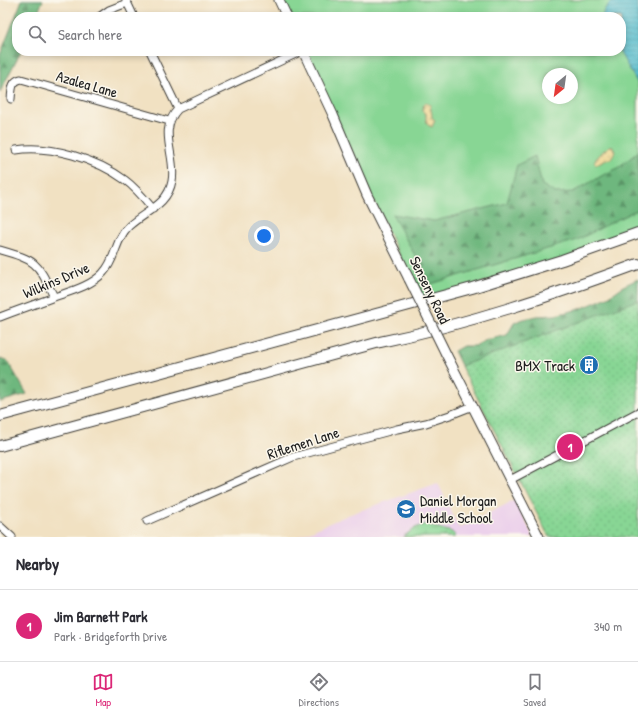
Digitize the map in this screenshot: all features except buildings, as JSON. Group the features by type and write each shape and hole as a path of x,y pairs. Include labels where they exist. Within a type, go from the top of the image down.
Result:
{"highway":[{"path":"0,416 472,288 562,260 638,233"},
{"path":"0,446 346,351 419,334 550,295 638,264"}],"main road":[{"path":"279,0 285,12"},
{"name":"Senseny Road","path":"305,56 333,115 367,195 539,537"}],"street":[{"path":"106,12 126,2 131,12"},
{"path":"152,56 178,109"},
{"path":"169,121 178,109 292,56"},
{"name":"Azalea Lane","path":"11,99 13,84 15,81 21,79 169,121"},
{"name":"Wilkins Drive","path":"0,317 89,283 103,274 108,267 121,236 127,228 153,209 165,199 168,194 173,180 168,133 169,121"},
{"path":"16,150 27,148 56,151 101,166 115,173 131,185 153,209"},
{"path":"0,250 25,258 37,266 42,272 54,297"},
{"name":"Riflemen Lane","path":"147,521 293,457 397,429 426,423 473,406"},
{"path":"510,480 638,412"},
{"path":"0,526 12,537"}],"shaded area":[{"name":"Daniel Morgan Middle School","path":"438,483 459,528 515,500 533,537 298,537 348,515"}],"green space":[{"path":"22,0 43,0 38,12 17,12"},
{"path":"279,0 638,0 638,226 586,252 421,301 305,56 626,56 626,12 285,12"},
{"path":"12,25 12,56 18,56 0,92 0,55"},
{"path":"638,152 638,209 577,240 431,284 392,214 434,221 507,203 517,165 535,156 542,185 555,193 573,192 616,169"},
{"path":"638,279 638,303 467,378 454,351 463,346 475,346 486,340 507,335 514,323 520,320 536,316 555,315 580,309 608,297 625,285"},
{"path":"638,300 638,537 549,537 461,366"},
{"path":"0,358 7,360 27,394 0,402"},
{"path":"426,524 452,532 456,536 403,537 415,528"}],"sand":[{"path":"426,103 430,105 432,118 435,120 432,127 428,125 426,114 422,111 424,104"},
{"path":"610,146 612,146 615,151 611,159 596,164 594,162 595,160"}],"water":[{"path":"615,0 638,0 638,84 622,56 626,56 626,12 604,12 610,3"}],"place":[{"name":"BMX Track","path":"589,365"},
{"name":"Jim Barnett Park","path":"570,447"},
{"name":"Daniel Morgan Middle School","path":"406,509"}]}
